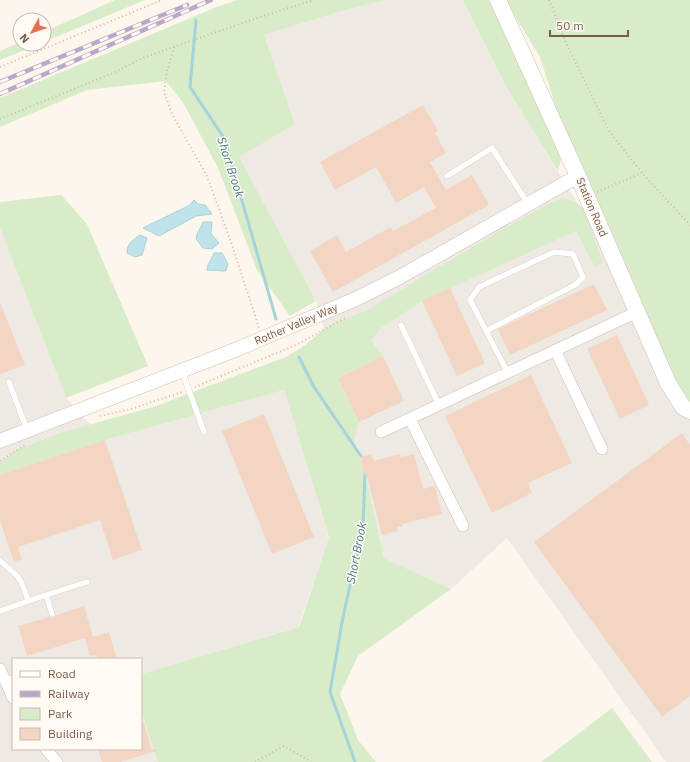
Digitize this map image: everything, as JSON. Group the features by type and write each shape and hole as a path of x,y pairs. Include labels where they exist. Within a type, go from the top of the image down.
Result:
{"main road":[{"name":"Station Road","path":"498,0 587,196 668,383 683,407 690,411"}],"street":[{"name":"Rother Valley Way","path":"0,441 182,371 356,299 578,176"},
{"path":"381,432 637,312"},
{"path":"556,350 602,449"},
{"path":"410,419 463,526"},
{"path":"0,669 9,679 12,693"},
{"path":"47,750 57,762"}],"lane":[{"path":"447,176 492,148 528,205"},
{"path":"486,331 575,285 583,277 573,254 554,252 480,287 470,300 486,331 508,373"},
{"path":"401,325 439,405"},
{"path":"182,371 204,432"},
{"path":"9,382 27,430"},
{"path":"0,561 18,576 22,582 28,601"},
{"path":"0,611 88,582"},
{"path":"46,595 52,614"}],"path":[{"path":"0,67 162,0"},
{"path":"0,119 113,73 145,57 314,0"},
{"path":"549,0 568,45 609,131 642,172 690,225"},
{"path":"174,47 167,70 164,92 172,114 207,176 232,245 262,338"},
{"path":"587,196 642,172"},
{"path":"255,762 284,746 311,762"}],"shaded area":[{"path":"386,0 463,0 508,90 690,388 690,762 666,762 507,538 451,589 384,558 365,474 354,441 359,422 338,377 316,301 238,157 295,124 264,35 345,10"},
{"path":"0,228 66,398 105,440 284,390 329,538 298,627 142,674 142,658 12,658 12,750 142,750 142,714 158,762 0,762"}],"green space":[{"path":"115,0 145,0 52,39 52,28"},
{"path":"237,0 386,0 345,10 264,35 295,124 239,157 316,301 290,316 257,270 218,168 184,104 166,81 87,90 0,127 0,98 219,6"},
{"path":"463,0 492,0 561,156 558,171 508,90"},
{"path":"505,0 690,0 690,411 578,176 540,57"},
{"path":"12,46 12,52 20,52 0,60 0,51"},
{"path":"61,195 87,224 148,366 66,398 0,228 0,202"},
{"path":"563,198 576,202 584,209 603,263 595,267 576,231 422,301 381,328 371,341 383,356 338,378 359,422 354,441 365,474 384,558 451,589 358,656 340,694 358,740 376,762 158,762 142,714 142,674 299,627 329,537 284,390 105,440 0,475 0,463 16,450 60,433 156,406 286,357 305,345 327,327 369,309 499,231 554,201"},
{"path":"612,708 652,762 541,762"}],"water":[{"path":"194,200 198,204 205,205 212,214 196,216 159,236 143,228 190,205"},
{"path":"203,222 212,222 211,234 219,243 212,249 203,248 196,239"},
{"path":"140,235 147,238 142,255 135,257 127,253 127,250 131,242"},
{"path":"214,253 222,253 228,264 226,271 207,270"}],"building":[{"path":"423,105 438,131 435,133 446,153 430,162 446,190 472,175 489,205 333,292 310,251 337,235 346,252 391,227 393,231 436,208 424,187 396,203 376,167 335,190 320,162"},
{"path":"594,284 607,310 510,355 498,329"},
{"path":"450,288 485,363 457,376 422,301"},
{"path":"0,302 25,365 0,374"},
{"path":"617,335 649,405 620,419 587,349"},
{"path":"383,356 404,401 359,422 338,378"},
{"path":"531,375 572,463 528,483 532,493 492,513 445,416"},
{"path":"264,414 314,537 272,554 222,431"},
{"path":"682,433 690,445 690,696 662,717 534,542"},
{"path":"105,440 142,550 113,560 100,520 18,547 22,559 14,562 0,521 0,475"},
{"path":"371,454 374,461 400,454 401,457 414,454 423,489 435,486 442,514 402,524 403,526 397,527 398,531 382,535 367,476 365,476 360,457"},
{"path":"84,606 93,637 109,632 117,658 98,658 96,655 90,656 85,638 27,656 18,626 49,617 53,618 56,615"},
{"path":"144,722 151,749 156,749 157,751 119,762 102,762 98,750 142,750 142,723"}],"waterway":[{"name":"Short Brook","path":"196,20 190,87 224,138 276,319"},
{"name":"Short Brook","path":"299,357 314,387 363,459"},
{"name":"Short Brook","path":"355,762 330,692 343,617 363,527 365,474"}],"railway":[{"path":"0,94 211,0"},
{"path":"0,82 187,5"}]}
